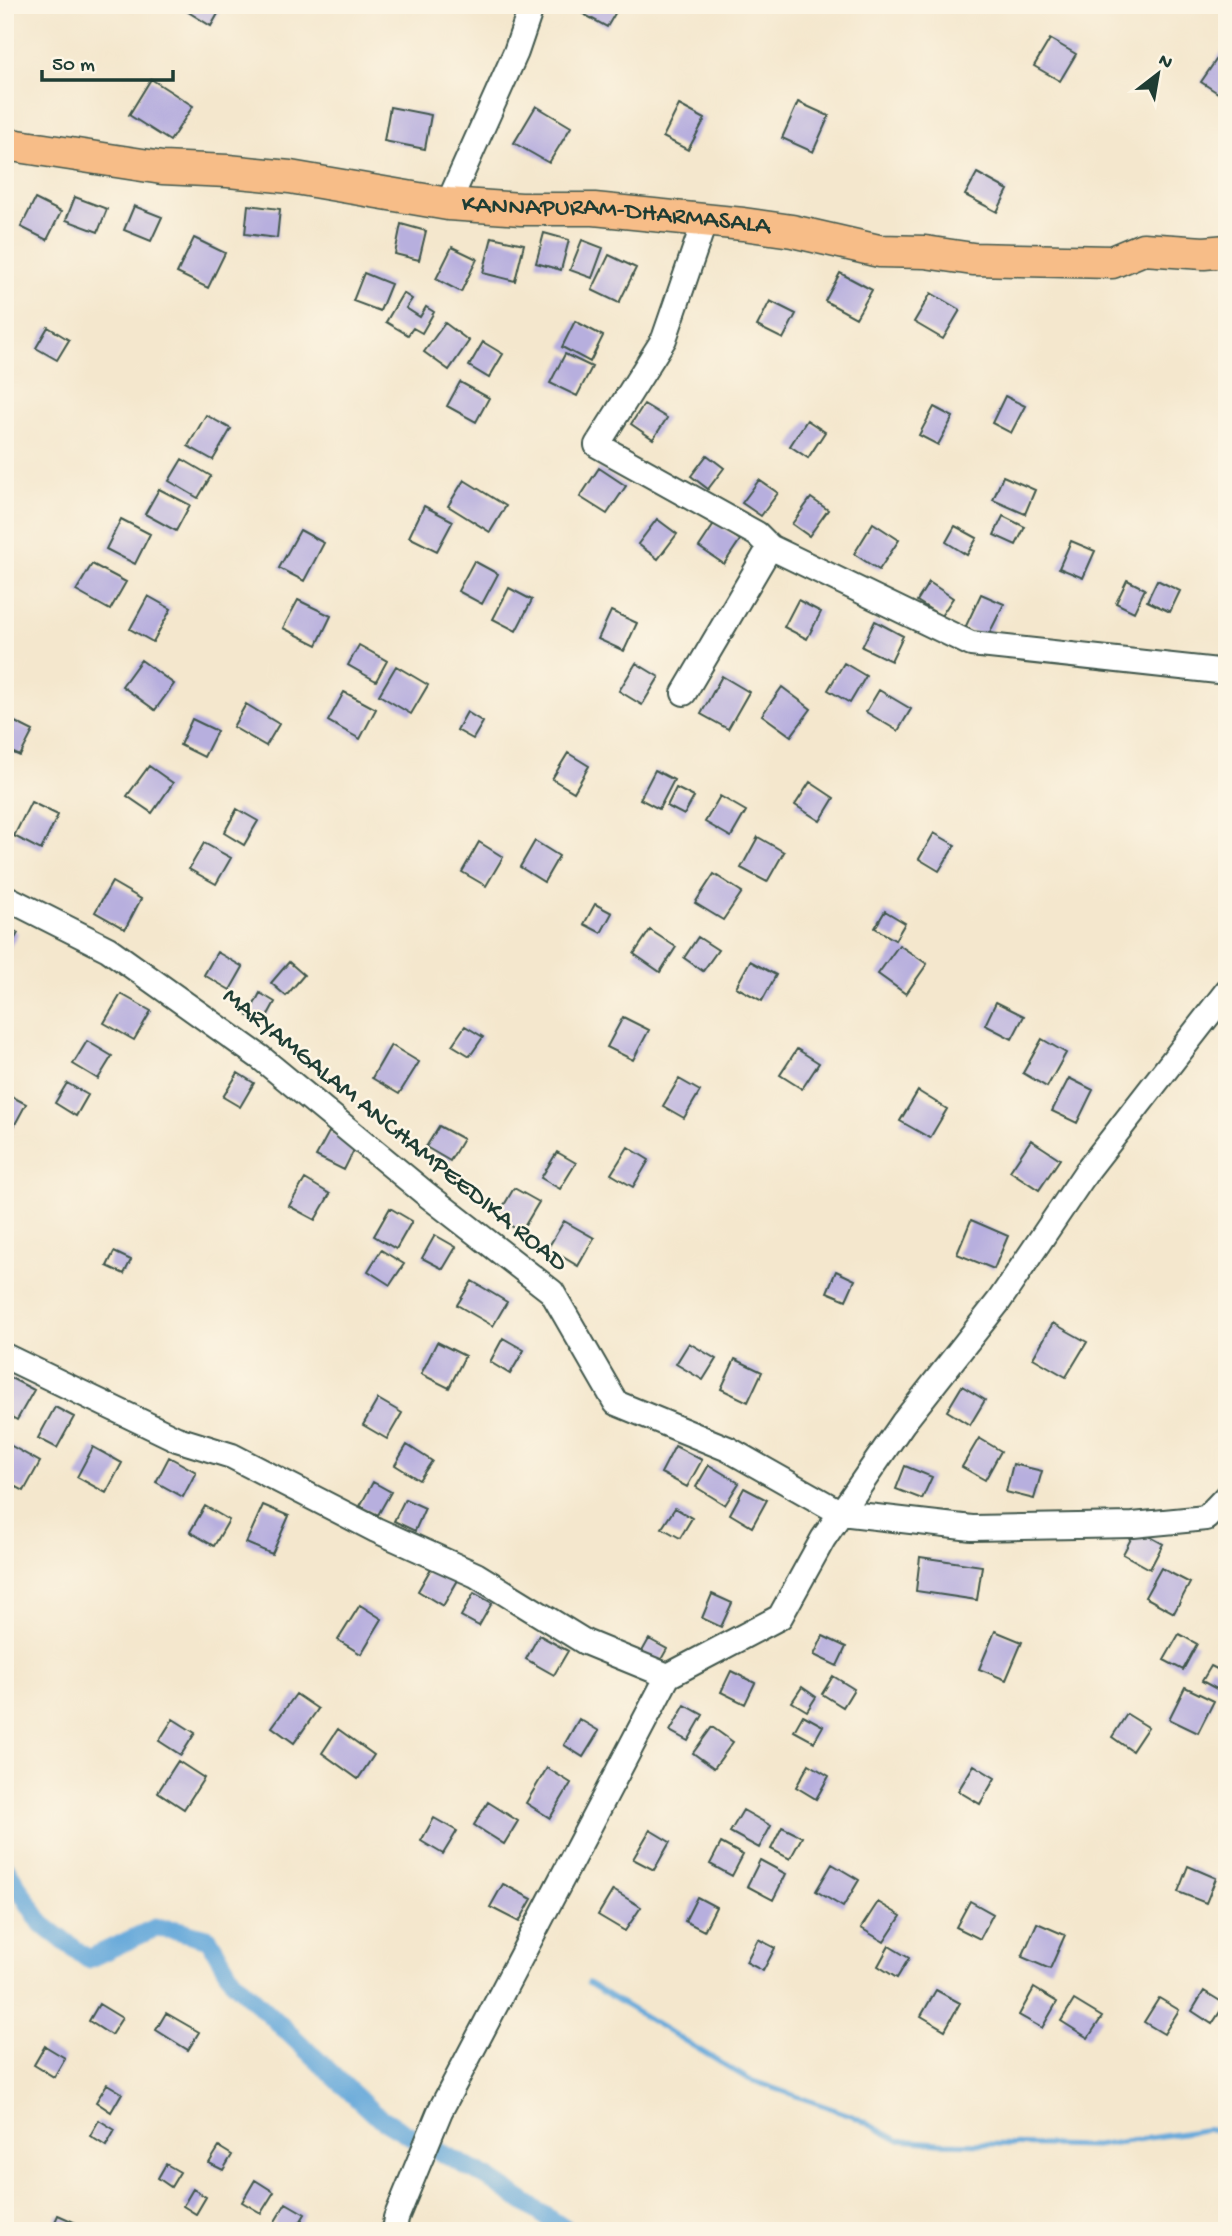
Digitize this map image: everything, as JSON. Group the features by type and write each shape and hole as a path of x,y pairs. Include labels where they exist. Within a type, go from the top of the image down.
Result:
{"main road":[{"name":"KANNAPURAM-DHARMASALA","path":"5,144 162,169 228,171 290,177 448,204 521,209 594,209 705,220 792,231 878,251 925,252 974,259 1112,262 1143,249 1205,253 1227,251"}],"street":[{"path":"448,204 516,52 532,5"},
{"path":"705,220 664,339 597,445 757,534 770,547 971,644 1227,672"},
{"path":"684,693 770,547"},
{"name":"MARYAMGALAM ANCHAMPEEDIKA ROAD","path":"5,897 108,949 261,1058 426,1194 552,1292 616,1403 729,1449 841,1513 972,1528 1133,1525 1206,1518 1227,1496"},
{"path":"394,2231 396,2218 440,2111 668,1676 780,1616 823,1539 903,1423 999,1301 1087,1171 1227,991"},
{"path":"5,1356 177,1439 232,1456 376,1530 476,1575 585,1642 668,1676"}],"building":[{"path":"188,5 223,5 211,26 185,10"},
{"path":"578,5 620,5 607,27 576,10"},
{"path":"1050,39 1076,54 1060,81 1034,66"},
{"path":"1227,44 1227,93 1224,97 1201,82"},
{"path":"151,79 193,106 170,141 129,115"},
{"path":"798,102 829,116 813,152 782,138"},
{"path":"679,105 705,119 688,150 663,137"},
{"path":"536,106 571,127 549,163 514,143"},
{"path":"390,107 431,115 425,149 384,141"},
{"path":"977,173 1008,190 997,212 965,195"},
{"path":"75,197 107,209 98,232 66,220"},
{"path":"35,199 61,212 47,240 21,227"},
{"path":"248,205 280,209 277,238 245,234"},
{"path":"134,206 162,217 151,241 124,230"},
{"path":"401,224 426,231 419,260 395,254"},
{"path":"544,233 569,240 561,270 536,263"},
{"path":"492,237 524,244 515,281 483,273"},
{"path":"194,238 225,253 208,288 177,273"},
{"path":"582,240 603,248 592,278 570,270"},
{"path":"452,247 477,259 461,292 436,279"},
{"path":"609,255 636,268 619,303 592,290"},
{"path":"364,273 391,284 380,311 353,301"},
{"path":"840,273 872,290 856,318 825,301"},
{"path":"403,293 412,299 406,308 420,317 426,307 434,312 422,333 413,328 408,335 386,322"},
{"path":"931,293 960,310 943,339 914,322"},
{"path":"770,301 796,314 783,339 757,326"},
{"path":"575,321 603,336 590,362 562,347"},
{"path":"445,323 469,341 449,370 424,352"},
{"path":"48,327 69,340 57,360 36,348"},
{"path":"483,342 503,354 489,378 469,366"},
{"path":"565,354 592,367 577,396 550,383"},
{"path":"460,382 489,398 476,422 447,406"},
{"path":"1005,396 1025,406 1011,433 992,423"},
{"path":"644,404 667,418 653,439 631,424"},
{"path":"934,407 953,417 938,445 919,435"},
{"path":"206,415 231,429 213,460 188,446"},
{"path":"807,420 825,432 808,458 790,446"},
{"path":"707,455 724,468 708,489 691,476"},
{"path":"182,459 211,476 198,498 169,481"},
{"path":"599,468 626,486 607,514 580,497"},
{"path":"1003,476 1035,490 1025,514 993,500"},
{"path":"464,480 506,506 490,532 448,506"},
{"path":"759,480 778,493 761,516 742,503"},
{"path":"159,489 190,505 176,531 145,514"},
{"path":"811,498 828,510 809,536 792,524"},
{"path":"424,506 453,521 437,551 409,537"},
{"path":"1003,516 1025,527 1016,545 994,535"},
{"path":"121,519 150,534 135,564 106,549"},
{"path":"657,519 677,534 658,559 638,544"},
{"path":"715,523 740,540 724,564 699,547"},
{"path":"873,523 899,540 879,570 854,554"},
{"path":"955,526 977,538 967,555 946,542"},
{"path":"300,530 324,543 304,581 279,568"},
{"path":"1071,541 1095,551 1083,578 1059,568"},
{"path":"474,561 498,574 482,604 458,591"},
{"path":"92,564 126,582 110,610 76,591"},
{"path":"1127,580 1145,589 1134,612 1116,603"},
{"path":"1157,580 1180,591 1170,612 1147,601"},
{"path":"929,582 953,598 941,616 917,601"},
{"path":"509,588 532,600 516,631 493,619"},
{"path":"981,594 1004,604 987,638 965,628"},
{"path":"148,596 171,609 153,642 130,629"},
{"path":"298,600 331,616 317,645 283,628"},
{"path":"798,600 821,612 807,639 784,627"},
{"path":"611,611 637,623 624,651 598,639"},
{"path":"875,621 903,636 891,661 862,647"},
{"path":"359,645 387,661 376,681 348,665"},
{"path":"141,660 174,684 155,710 122,686"},
{"path":"636,663 659,677 642,705 619,691"},
{"path":"844,663 866,676 850,703 828,690"},
{"path":"396,666 428,685 411,714 379,695"},
{"path":"722,676 749,692 728,729 701,714"},
{"path":"782,687 811,709 791,736 762,715"},
{"path":"879,690 911,709 898,731 866,712"},
{"path":"344,692 376,709 360,739 328,721"},
{"path":"246,704 279,724 266,746 233,727"},
{"path":"467,712 483,722 473,739 457,730"},
{"path":"5,717 33,731 20,756 5,749"},
{"path":"192,719 217,731 204,757 180,745"},
{"path":"568,753 589,766 574,792 552,779"},
{"path":"149,766 173,783 152,813 127,796"},
{"path":"655,770 674,780 659,809 640,799"},
{"path":"810,782 834,798 820,821 795,805"},
{"path":"676,788 694,797 684,815 667,806"},
{"path":"720,796 746,811 731,837 705,822"},
{"path":"31,802 58,815 41,850 14,836"},
{"path":"237,809 258,821 244,845 224,833"},
{"path":"934,833 955,845 939,871 919,859"},
{"path":"758,837 784,852 767,882 741,868"},
{"path":"535,841 559,856 544,882 520,867"},
{"path":"479,842 503,857 486,886 462,872"},
{"path":"204,843 231,858 216,884 189,869"},
{"path":"714,874 742,892 723,920 695,903"},
{"path":"112,882 141,899 125,929 95,912"},
{"path":"595,904 612,913 601,933 584,924"},
{"path":"885,911 905,923 895,940 875,928"},
{"path":"5,926 18,933 5,957"},
{"path":"650,930 676,947 660,972 634,954"},
{"path":"698,937 718,950 703,971 684,958"},
{"path":"899,945 927,964 906,994 878,974"},
{"path":"217,952 243,967 230,990 204,975"},
{"path":"750,961 776,975 762,1001 736,987"},
{"path":"289,962 304,975 286,996 271,983"},
{"path":"260,993 275,1002 263,1024 248,1016"},
{"path":"121,994 151,1011 134,1040 104,1023"},
{"path":"996,1002 1024,1016 1012,1039 985,1025"},
{"path":"623,1017 649,1030 633,1060 607,1047"},
{"path":"465,1026 483,1037 470,1056 452,1045"},
{"path":"1042,1039 1066,1053 1047,1087 1023,1073"},
{"path":"87,1041 112,1056 98,1079 73,1064"},
{"path":"391,1045 419,1062 399,1094 372,1078"},
{"path":"797,1049 819,1063 802,1089 780,1075"},
{"path":"238,1073 254,1083 240,1107 223,1097"},
{"path":"1069,1078 1093,1090 1077,1123 1052,1111"},
{"path":"679,1079 700,1091 684,1118 663,1106"},
{"path":"67,1083 88,1095 76,1116 55,1103"},
{"path":"918,1091 947,1109 930,1138 900,1121"},
{"path":"5,1093 26,1104 13,1128 5,1123"},
{"path":"439,1126 463,1139 450,1161 426,1147"},
{"path":"329,1132 356,1146 344,1170 316,1156"},
{"path":"1031,1140 1060,1159 1039,1190 1010,1171"},
{"path":"628,1147 649,1160 633,1187 611,1174"},
{"path":"557,1152 576,1163 560,1189 541,1178"},
{"path":"305,1179 330,1194 315,1220 289,1206"},
{"path":"514,1188 539,1202 521,1232 497,1217"},
{"path":"390,1208 412,1221 396,1249 374,1236"},
{"path":"971,1220 1008,1236 994,1269 957,1254"},
{"path":"564,1221 594,1238 578,1266 548,1248"},
{"path":"435,1235 456,1247 443,1269 422,1258"},
{"path":"381,1250 404,1264 390,1285 368,1271"},
{"path":"114,1252 131,1260 124,1274 107,1266"},
{"path":"836,1271 855,1280 846,1300 827,1292"},
{"path":"472,1281 507,1302 493,1326 457,1305"},
{"path":"1053,1323 1087,1342 1066,1377 1033,1358"},
{"path":"503,1338 524,1350 510,1374 490,1362"},
{"path":"437,1342 465,1356 449,1388 421,1374"},
{"path":"689,1343 716,1359 703,1380 676,1364"},
{"path":"735,1359 762,1372 748,1402 721,1389"},
{"path":"7,1376 34,1390 17,1420 5,1413"},
{"path":"962,1386 985,1400 970,1425 947,1411"},
{"path":"378,1399 402,1413 387,1439 363,1425"},
{"path":"55,1407 74,1417 57,1448 38,1438"},
{"path":"979,1438 1001,1451 985,1480 962,1467"},
{"path":"8,1444 40,1462 24,1491 5,1481 5,1448"},
{"path":"407,1445 432,1461 419,1480 395,1465"},
{"path":"675,1446 702,1460 687,1487 661,1473"},
{"path":"93,1447 122,1463 106,1493 77,1477"},
{"path":"169,1457 196,1472 183,1497 156,1482"},
{"path":"1013,1464 1042,1471 1034,1499 1006,1492"},
{"path":"709,1465 739,1483 725,1505 696,1487"},
{"path":"905,1466 932,1477 922,1499 896,1489"},
{"path":"373,1482 391,1492 378,1515 360,1506"},
{"path":"744,1488 767,1500 752,1527 730,1514"},
{"path":"405,1499 425,1508 415,1531 394,1521"},
{"path":"263,1505 289,1516 272,1554 246,1543"},
{"path":"205,1506 229,1520 214,1546 190,1532"},
{"path":"675,1508 692,1518 680,1538 662,1528"},
{"path":"1136,1529 1163,1544 1150,1569 1123,1554"},
{"path":"920,1557 982,1566 977,1600 916,1591"},
{"path":"433,1565 458,1580 443,1606 418,1591"},
{"path":"1161,1568 1190,1583 1174,1613 1145,1597"},
{"path":"474,1593 492,1603 479,1626 461,1616"},
{"path":"712,1594 732,1603 721,1627 702,1618"},
{"path":"360,1605 382,1619 361,1654 338,1640"},
{"path":"995,1631 1022,1642 1006,1680 979,1669"},
{"path":"1179,1634 1197,1644 1183,1670 1164,1660"},
{"path":"539,1635 568,1651 554,1675 526,1659"},
{"path":"823,1636 846,1647 837,1666 814,1655"},
{"path":"649,1639 667,1649 658,1665 640,1655"},
{"path":"1211,1666 1227,1674 1227,1689 1224,1693 1202,1681"},
{"path":"731,1671 755,1683 745,1704 721,1692"},
{"path":"833,1676 854,1689 843,1707 822,1694"},
{"path":"802,1687 816,1697 807,1711 792,1702"},
{"path":"1185,1687 1214,1701 1198,1733 1169,1719"},
{"path":"296,1694 318,1709 294,1743 272,1727"},
{"path":"685,1705 703,1715 688,1741 670,1731"},
{"path":"1127,1714 1148,1727 1132,1751 1112,1737"},
{"path":"803,1715 823,1726 814,1742 794,1731"},
{"path":"173,1719 195,1733 181,1755 159,1741"},
{"path":"579,1719 599,1731 583,1757 564,1745"},
{"path":"712,1727 733,1742 714,1768 693,1753"},
{"path":"338,1729 374,1755 358,1779 322,1753"},
{"path":"178,1761 204,1778 184,1809 158,1792"},
{"path":"809,1764 829,1776 816,1799 796,1787"},
{"path":"974,1765 995,1778 980,1804 958,1791"},
{"path":"547,1768 571,1783 550,1818 526,1803"},
{"path":"488,1802 518,1821 504,1844 474,1825"},
{"path":"743,1810 771,1826 759,1848 730,1832"},
{"path":"434,1818 457,1831 443,1854 421,1841"},
{"path":"782,1827 802,1837 790,1859 771,1849"},
{"path":"650,1830 670,1842 654,1870 633,1859"},
{"path":"721,1843 743,1855 732,1876 710,1864"},
{"path":"760,1860 786,1874 773,1900 747,1886"},
{"path":"832,1864 859,1880 843,1907 816,1891"},
{"path":"1188,1866 1216,1878 1206,1903 1178,1892"},
{"path":"503,1884 532,1899 519,1922 490,1907"},
{"path":"613,1890 641,1907 625,1931 598,1915"},
{"path":"697,1897 716,1907 704,1931 685,1921"},
{"path":"970,1901 993,1914 980,1939 956,1927"},
{"path":"878,1902 901,1916 884,1942 861,1928"},
{"path":"1037,1923 1065,1935 1050,1969 1022,1957"},
{"path":"758,1939 775,1948 763,1971 746,1962"},
{"path":"889,1946 909,1958 897,1978 878,1966"},
{"path":"1034,1988 1057,2002 1042,2028 1019,2015"},
{"path":"936,1990 960,2003 945,2030 921,2016"},
{"path":"1204,1991 1225,2004 1212,2024 1192,2011"},
{"path":"1159,1998 1179,2010 1164,2034 1144,2022"},
{"path":"1074,2000 1102,2017 1088,2038 1061,2021"},
{"path":"99,2004 122,2018 111,2035 89,2021"},
{"path":"166,2013 199,2032 188,2050 156,2030"},
{"path":"45,2046 65,2058 54,2077 34,2065"},
{"path":"107,2084 122,2093 111,2112 96,2102"},
{"path":"99,2120 115,2130 106,2146 90,2136"},
{"path":"219,2147 232,2155 223,2170 209,2163"},
{"path":"166,2164 180,2172 171,2187 158,2178"},
{"path":"255,2180 274,2192 261,2213 242,2202"},
{"path":"193,2189 206,2197 196,2214 183,2206"},
{"path":"286,2203 305,2214 295,2231 286,2231 274,2223"},
{"path":"58,2215 85,2227 83,2231 51,2231"}],"waterway":[{"path":"5,1867 42,1924 88,1959 155,1928 177,1930 209,1939 232,1979 374,2114 416,2139"},
{"path":"588,1983 748,2079 853,2116 898,2140 1095,2146 1210,2129 1227,2131"},
{"path":"440,2152 488,2178 568,2231"}]}
